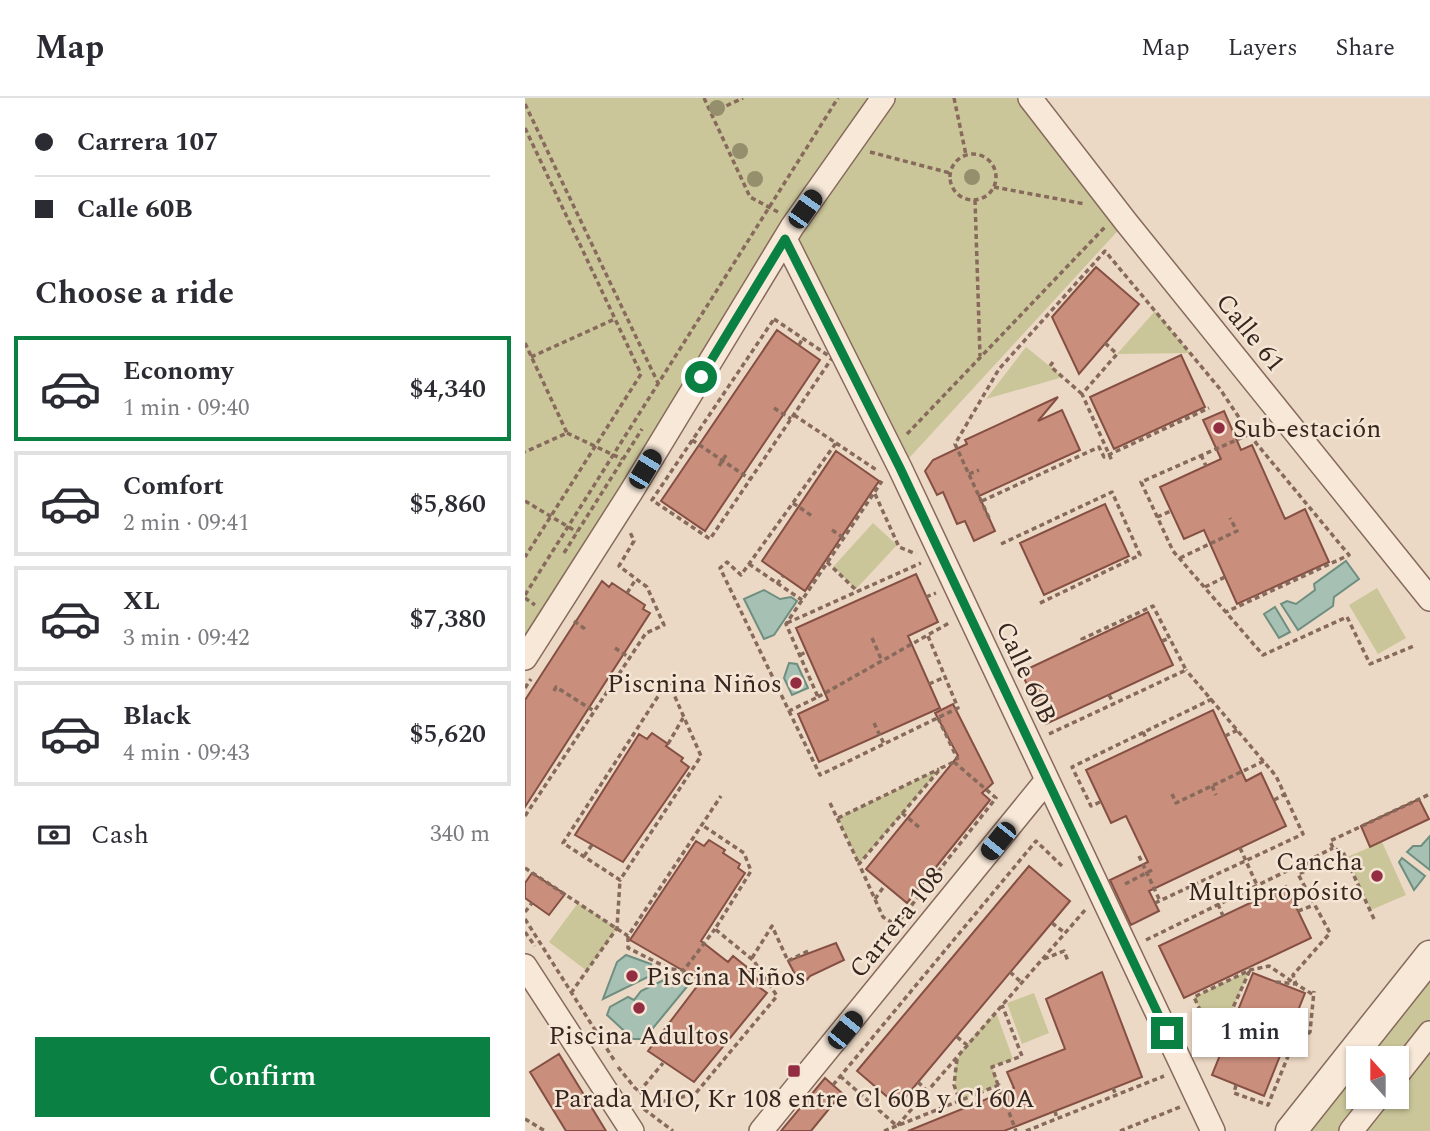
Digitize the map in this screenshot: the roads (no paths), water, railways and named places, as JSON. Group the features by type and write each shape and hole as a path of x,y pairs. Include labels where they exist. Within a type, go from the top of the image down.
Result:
{"street":[{"path":"529,667 785,239 883,98"},
{"name":"Calle 61","path":"1031,98 1126,222 1430,599"},
{"name":"Calle 60B","path":"785,239 900,468 1213,1131"},
{"name":"Carrera 108","path":"761,1131 1047,780"},
{"path":"1291,1131 1430,956"},
{"path":"525,966 632,1131"},
{"path":"1409,1059 1430,1033"},
{"path":"1351,1131 1368,1110"}],"place":[{"name":"Sub-estación","path":"1219,428"},
{"name":"Piscnina Niños","path":"796,683"},
{"name":"Cancha Multipropósito","path":"1377,876"},
{"name":"Piscina Niños","path":"632,976"},
{"name":"Piscina Adultos","path":"639,1008"},
{"name":"Parada MIO, Kr 108 entre Cl 60B y Cl 60A","path":"794,1071"}]}
